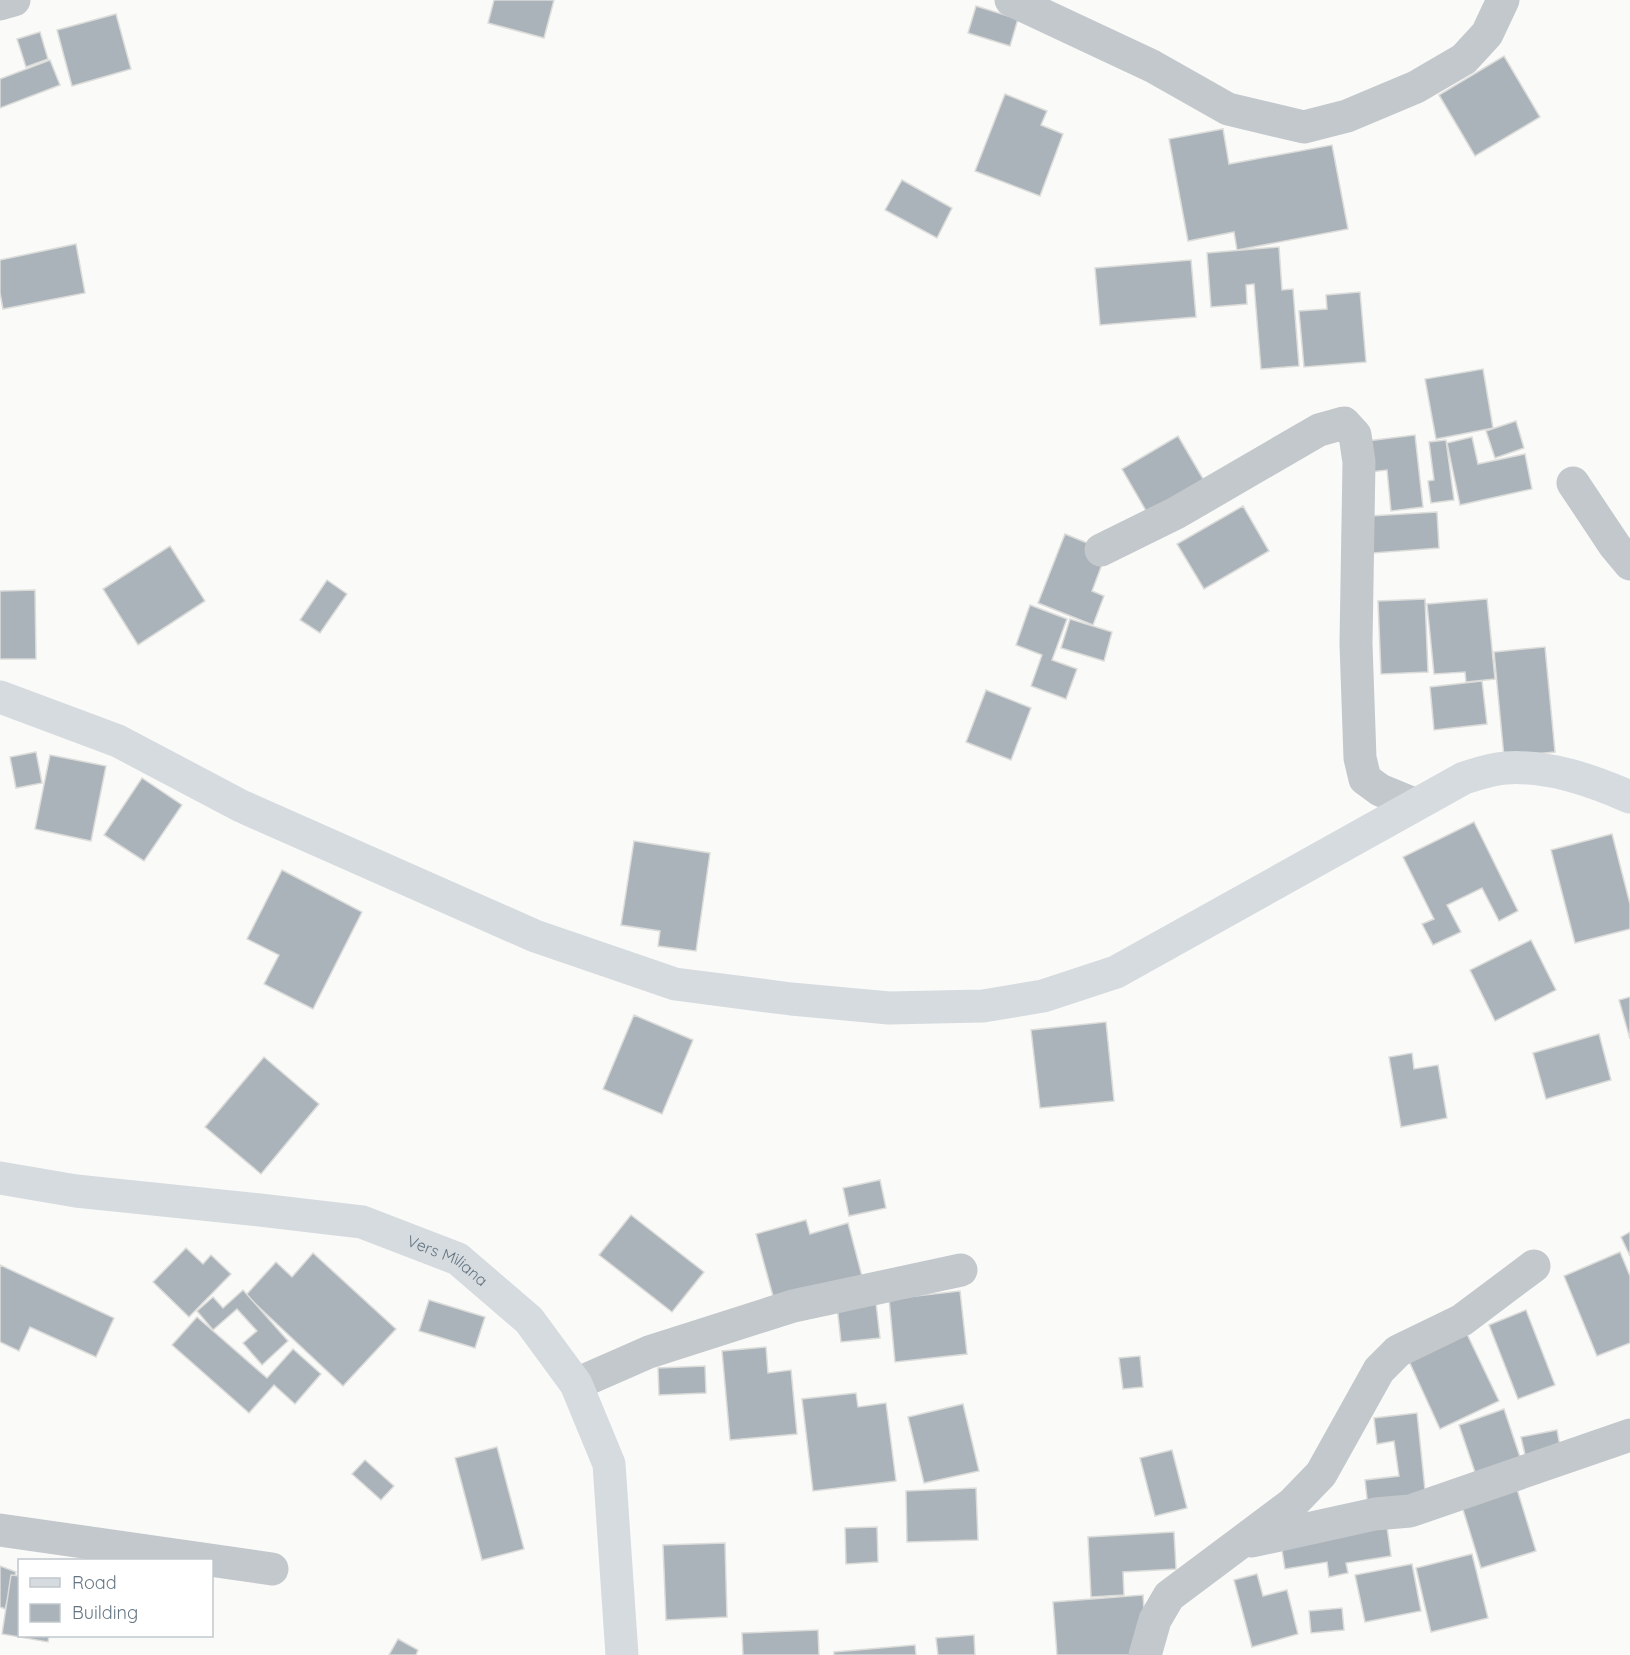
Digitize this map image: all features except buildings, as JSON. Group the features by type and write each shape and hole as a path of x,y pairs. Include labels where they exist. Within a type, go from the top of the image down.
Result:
{"main road":[{"path":"0,697 118,741 241,806 535,936 675,984 791,999 889,1008 982,1006 1043,996 1116,972 1464,778 1502,768 1533,767 1593,781 1630,797"},
{"name":"Vers Miliana","path":"0,1178 76,1191 362,1222 458,1258 528,1320 576,1384 609,1464 622,1655"}],"street":[{"path":"0,4 14,0"},
{"path":"1011,0 1152,66 1228,109 1304,127 1357,112 1416,87 1464,59 1486,34 1503,0"},
{"path":"1101,550 1176,513 1319,430 1344,423 1355,435 1359,462 1356,644 1360,758 1365,779 1380,790 1414,804"},
{"path":"1573,483 1615,546 1630,564"},
{"path":"1145,1655 1155,1620 1168,1596 1292,1504 1321,1474 1379,1370 1398,1352 1462,1320 1534,1266"},
{"path":"576,1384 649,1352 793,1306 961,1270"},
{"path":"1239,1543 1375,1514 1410,1511 1630,1435"},
{"path":"0,1530 202,1559"},
{"path":"213,1561 272,1569"}]}
